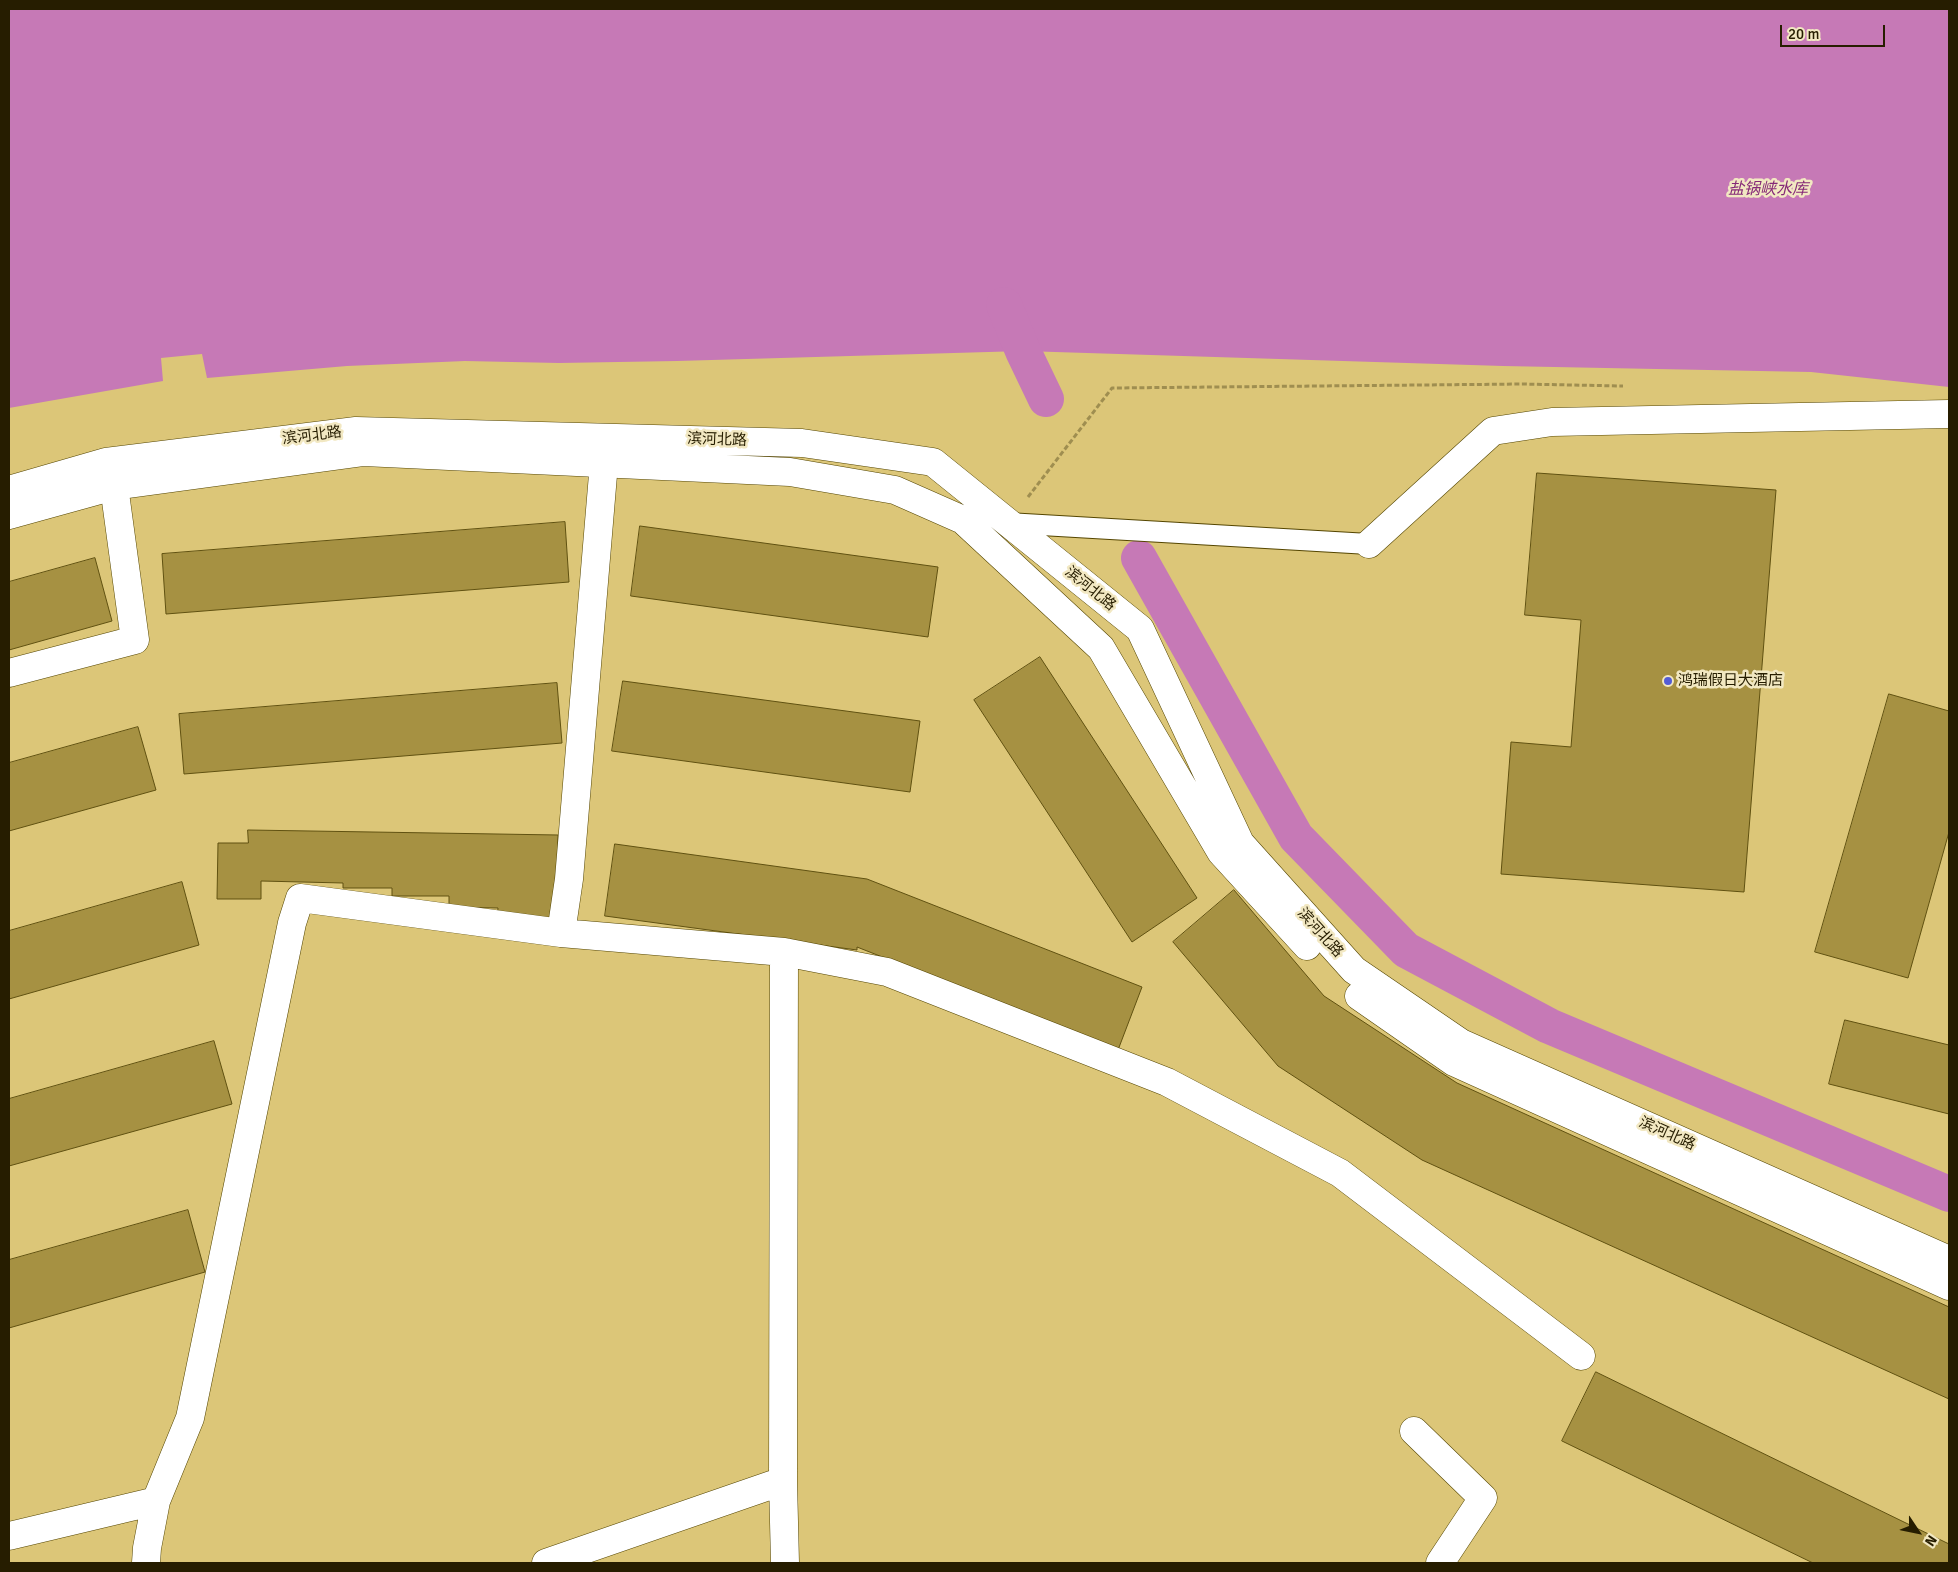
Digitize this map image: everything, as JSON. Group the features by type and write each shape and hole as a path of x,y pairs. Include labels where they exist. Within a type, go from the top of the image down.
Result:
{"street":[{"path":"1369,544 1493,431 1552,422 1949,414"},
{"name":"滨河北路","path":"9,490 356,431 606,450 790,472 895,490 963,520 1101,648 1221,852 1340,983 1454,1062 1949,1286"},
{"name":"滨河北路","path":"606,450 802,443 933,462 1140,629 1240,843 1354,970 1461,1043 1949,1260"},
{"path":"561,933 569,880 606,450"},
{"name":"滨河北路","path":"9,515 110,474"},
{"path":"9,673 135,640 110,474"},
{"path":"146,1563 156,1501 190,1418 292,923 300,898 561,933 784,952 887,972 1167,1082 1340,1173 1581,1356"},
{"path":"784,952 785,1563"},
{"path":"1414,1431 1483,1498 1440,1563"},
{"path":"546,1563 784,1481"},
{"path":"9,1536 156,1501"}],"lane":[{"path":"963,520 1369,544"}],"path":[{"path":"1008,523 1112,388 1523,384 1632,386"}],"water":[{"name":"盐锅峡水库","path":"9,9 1949,9 1949,387 1811,372 1503,366 1023,351 677,361 559,363 465,361 347,366 207,378 202,354 161,358 163,381 9,408"}],"building":[{"name":"鸿瑞假日大酒店","path":"1537,473 1776,490 1744,892 1501,874 1511,742 1571,747 1581,620 1525,615"},
{"path":"565,522 569,582 166,614 162,554"},
{"path":"640,526 938,567 928,637 631,596"},
{"path":"95,558 112,621 9,650 9,582"},
{"path":"1040,657 1197,898 1132,942 974,700"},
{"path":"623,681 920,721 910,792 612,751"},
{"path":"557,683 562,743 184,774 179,714"},
{"path":"1889,694 1949,711 1949,832 1908,978 1815,952"},
{"path":"138,727 156,790 9,831 9,763"},
{"path":"248,830 558,835 556,920 497,919 498,908 449,907 449,896 392,896 392,888 343,888 343,883 261,881 261,899 217,899 218,843 248,843"},
{"path":"615,844 867,879 1142,987 1118,1050 857,947 857,950 605,916"},
{"path":"182,882 199,945 9,999 9,931"},
{"path":"1234,890 1324,996 1457,1083 1949,1307 1949,1399 1422,1160 1278,1066 1173,942"},
{"path":"1845,1020 1949,1045 1949,1114 1829,1084"},
{"path":"214,1041 232,1104 9,1166 9,1099"},
{"path":"188,1210 205,1272 9,1328 9,1260"},
{"path":"1596,1372 1949,1544 1949,1563 1813,1563 1562,1441"}],"waterway":[{"path":"1004,305 1046,399"},
{"path":"1139,558 1296,837 1406,950 1549,1026 1949,1194"}],"place":[{"name":"鸿瑞假日大酒店","path":"1668,681"}]}
